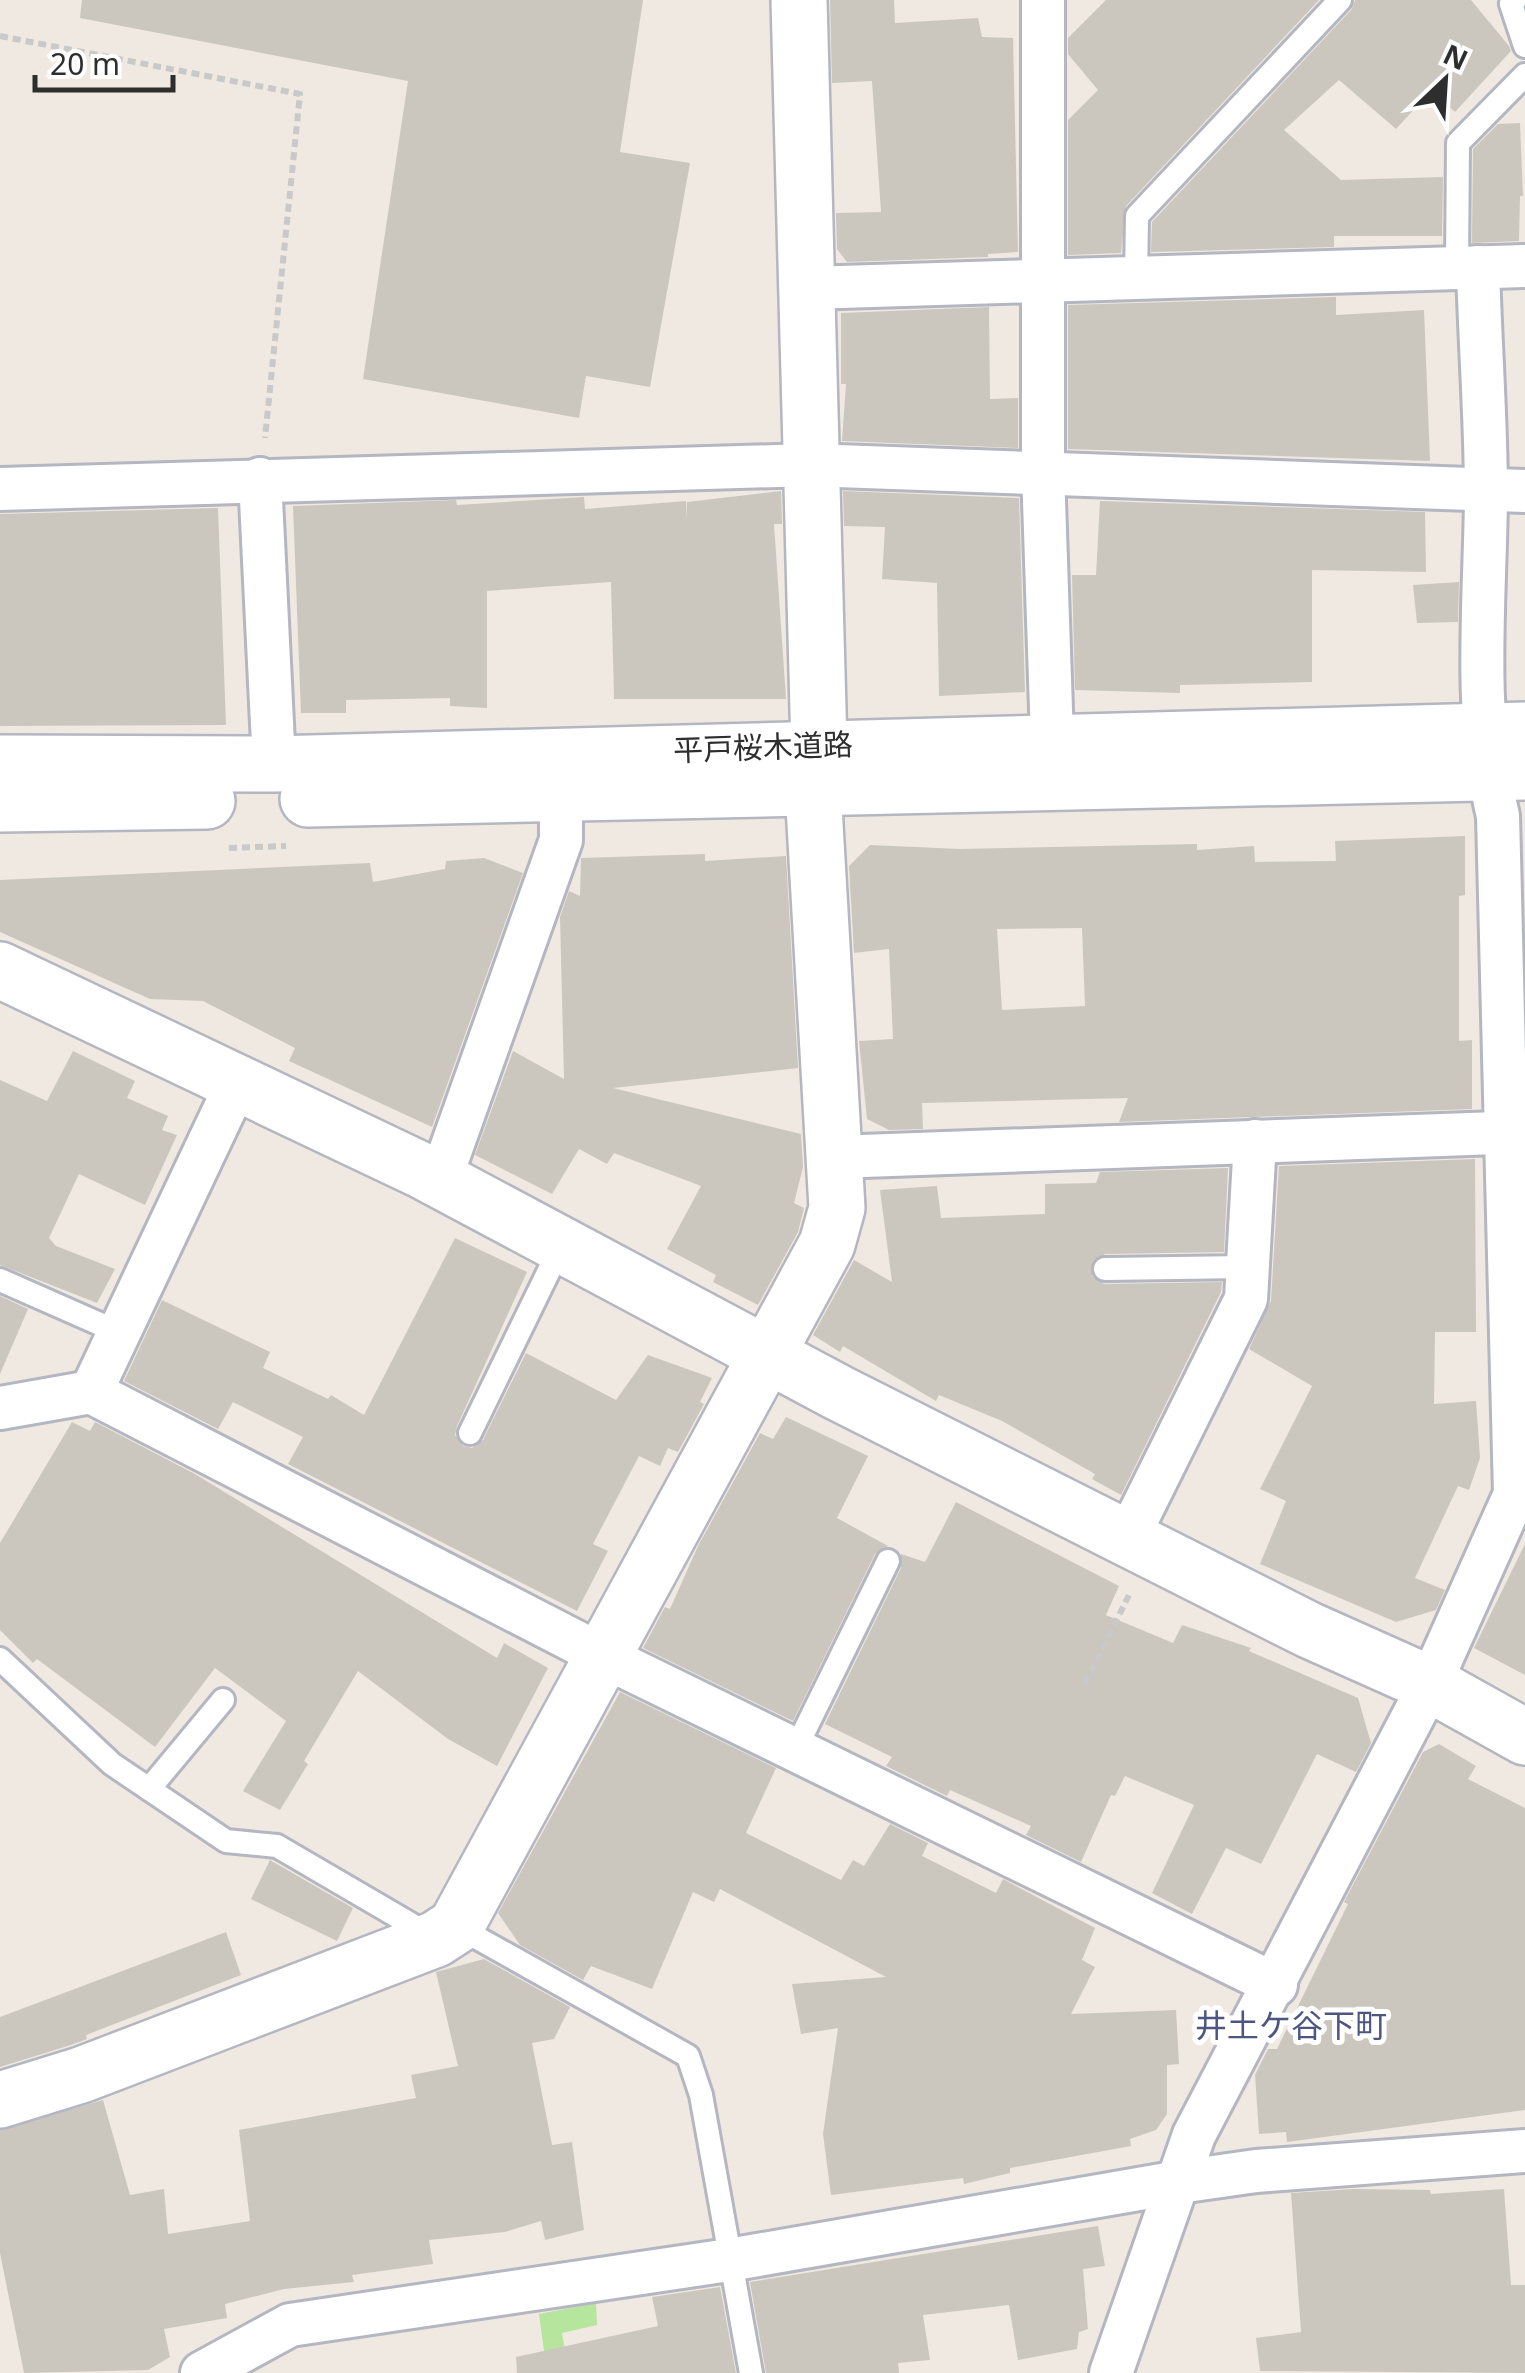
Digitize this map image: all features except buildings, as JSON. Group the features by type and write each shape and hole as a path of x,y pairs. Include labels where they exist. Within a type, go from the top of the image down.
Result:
{"street":[{"path":"0,2100 81,2075 446,1932 605,1657 826,1244 838,1208 816,768 799,0"},
{"path":"1043,0 1043,471 1052,739"},
{"path":"808,288 1525,266"},
{"path":"1112,2373 1194,2135 1276,1985 1430,1684 1520,1496 1517,1132 1498,816 1506,752 1505,492 1467,268"},
{"path":"0,489 809,465 1043,471 1505,492"},
{"path":"260,479 274,764"},
{"name":"平戸桜木道路","path":"0,804 561,796 1052,739 1506,752"},
{"name":"平戸桜木道路","path":"0,763 816,768 1506,752"},
{"path":"440,1180 561,840 561,796"},
{"path":"0,970 440,1180 768,1354 1131,1560 1430,1684 1525,1737"},
{"path":"90,1392 238,1081"},
{"path":"834,1157 1517,1132"},
{"path":"1131,1560 1246,1299 1254,1141"},
{"path":"0,1408 90,1392 605,1657 1276,1985"},
{"path":"202,2373 290,2326 729,2260 1256,2171 1525,2151"}],"lane":[{"path":"1136,278 1137,216 1340,0"},
{"path":"1516,0 1512,4 1525,46"},
{"path":"1467,268 1458,143 1525,74"},
{"path":"470,1434 562,1244"},
{"path":"1106,1269 1248,1266"},
{"path":"0,1280 118,1332"},
{"path":"795,1750 888,1560"},
{"path":"0,1659 112,1764 226,1842 277,1846 688,2056 701,2094 752,2373"},
{"path":"149,1789 223,1700"}],"path":[{"path":"0,36 300,94 260,479"},
{"path":"1085,1684 1131,1560"}],"green space":[{"path":"596,2303 597,2325 562,2333 569,2373 547,2373 539,2314"}],"district":[{"name":"井土ケ谷下町","path":"1291,2026"}]}
